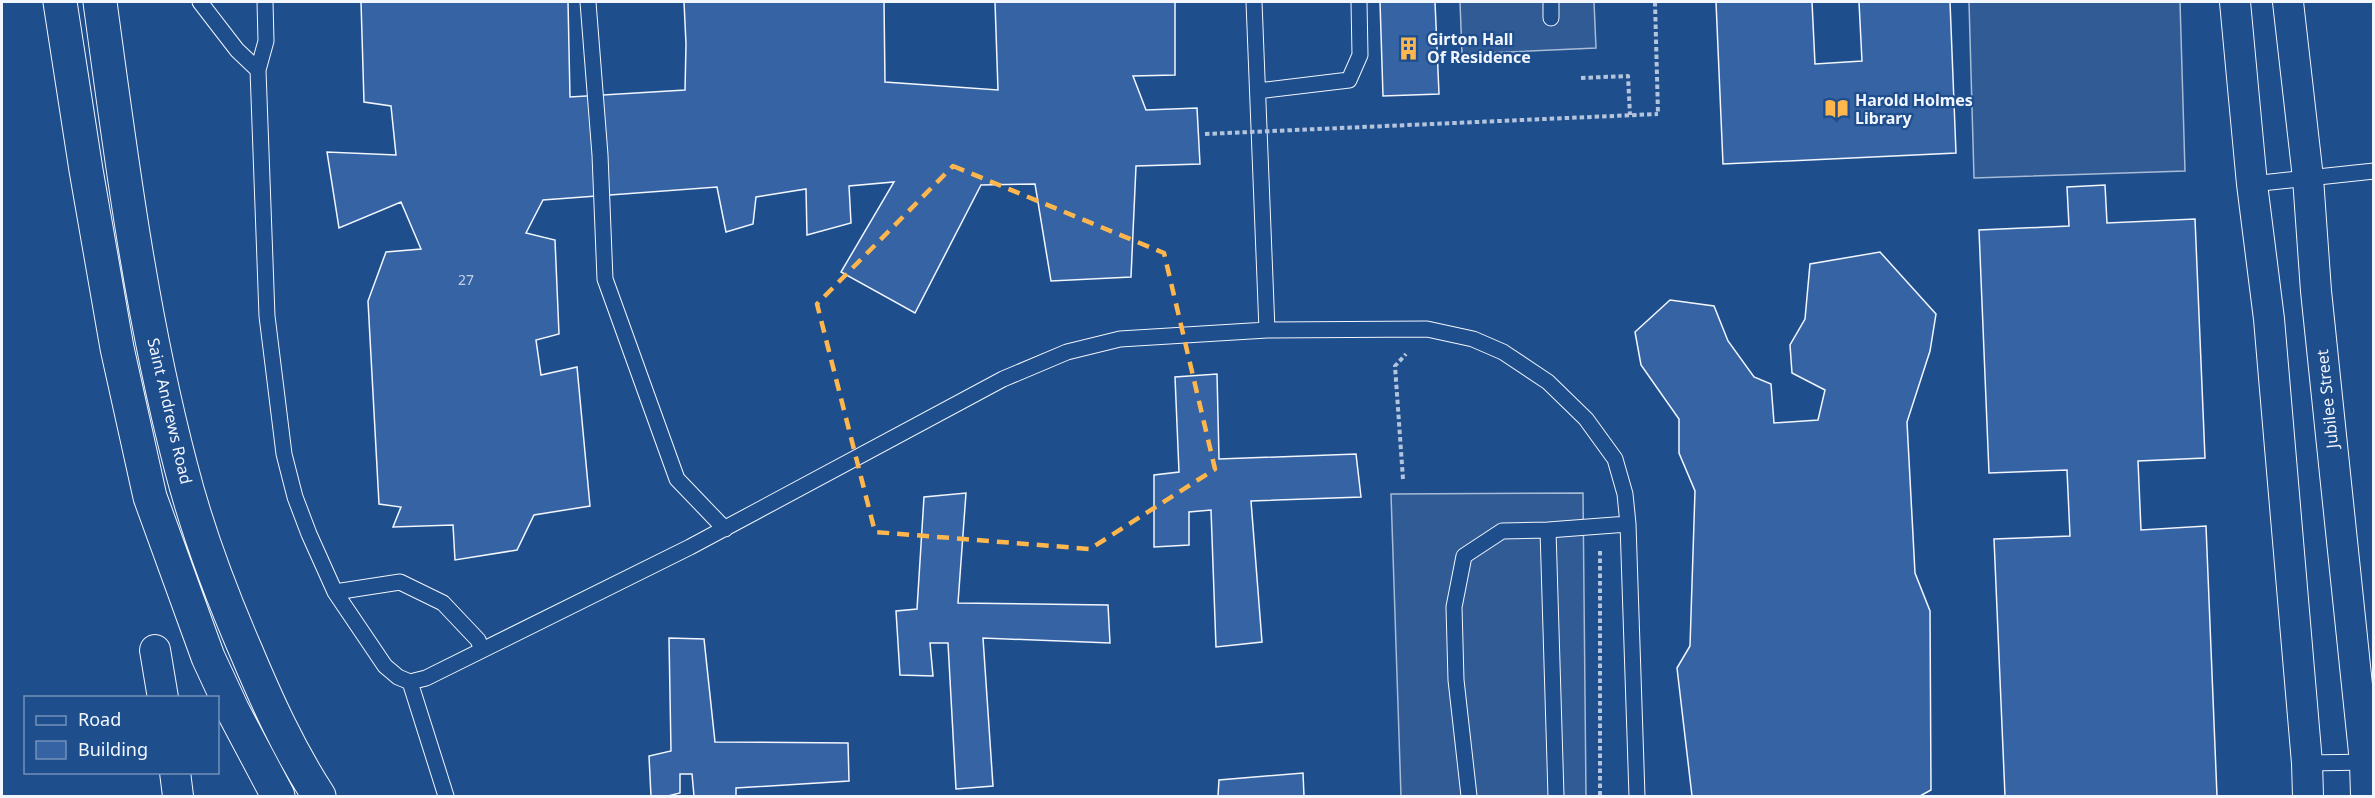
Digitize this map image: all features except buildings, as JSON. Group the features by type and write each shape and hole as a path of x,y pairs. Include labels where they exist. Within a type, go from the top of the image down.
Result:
{"main road":[{"path":"60,2 117,348 150,497 208,657 232,711 278,796"},
{"name":"Saint Andrews Road","path":"100,2 137,256 160,378 181,467 221,592 271,710 304,773 319,796"}],"street":[{"path":"2235,2 2252,184 2269,319 2308,796"},
{"name":"Jubilee Street","path":"2288,2 2308,178 2316,291 2369,762 2366,796"},
{"path":"155,650 163,696"},
{"path":"175,774 178,796"}],"lane":[{"path":"200,2 237,50 258,70"},
{"path":"265,2 266,41 258,70 267,316 284,454 295,496 309,534 335,592 385,666 398,677 410,682 426,678 725,529 1003,379 1067,352 1120,339 1267,330 1426,329 1473,339 1503,352 1548,382 1586,419 1615,459 1625,494 1628,524 1637,796"},
{"path":"588,2 600,155 604,279 677,479 725,529"},
{"path":"1254,2 1267,330"},
{"path":"1258,91 1348,80 1360,55 1359,2"},
{"path":"1551,2 1551,18"},
{"path":"2252,184 2373,171"},
{"path":"1469,796 1456,680 1454,617 1464,556 1502,531 1628,524"},
{"path":"1548,530 1556,796"},
{"path":"335,592 400,582 443,603 478,640 482,650"},
{"path":"410,682 446,796"},
{"path":"2307,763 2369,762"}],"path":[{"path":"1205,134 1658,114 1654,2"},
{"path":"1581,78 1628,76 1630,115"}],"highlighted area":[{"path":"953,166 1164,253 1215,469 1090,549 875,532 817,304"}],"shaded area":[{"path":"1460,2 1594,2 1596,48 1462,54"},
{"path":"1969,2 2180,2 2185,171 1974,178"},
{"path":"1583,493 1586,796 1401,796 1391,494"}],"place":[{"name":"Girton Hall Of Residence","path":"1409,48"},
{"name":"Harold Holmes Library","path":"1837,109"}]}
